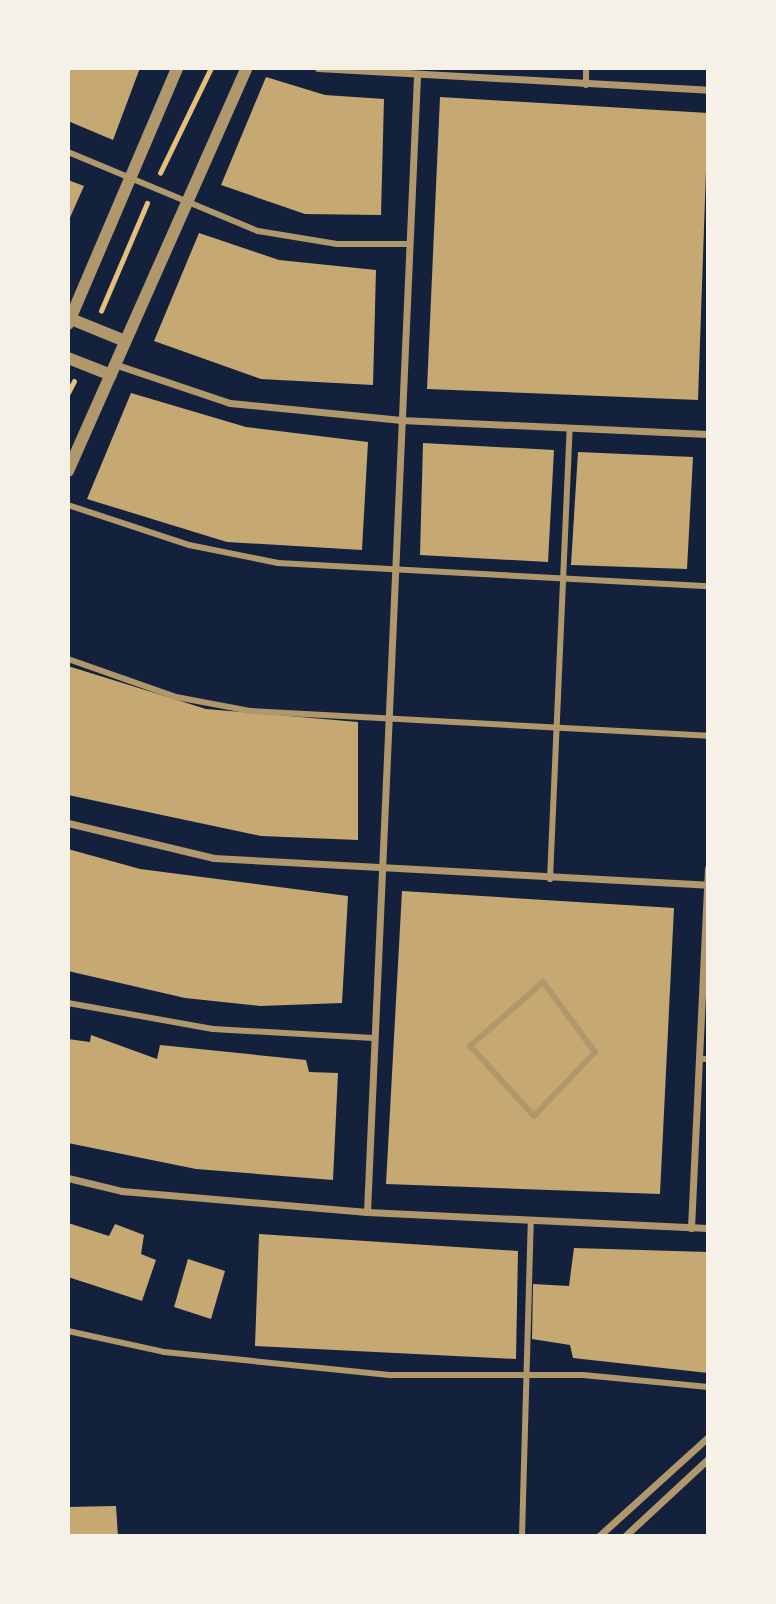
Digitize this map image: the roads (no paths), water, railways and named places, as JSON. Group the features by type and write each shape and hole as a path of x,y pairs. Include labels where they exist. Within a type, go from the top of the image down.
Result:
{"street":[{"path":"125,341 96,326 69,321 177,68"},
{"path":"68,471 247,68"},
{"path":"318,68 417,77 708,90"},
{"path":"586,68 586,85"},
{"path":"367,1212 417,77"},
{"path":"68,152 258,231 337,244 409,244"},
{"path":"68,358 80,366 114,370 230,402 401,420 708,434"},
{"path":"550,879 570,428"},
{"path":"68,505 176,542 278,563 395,565 708,586"},
{"path":"68,659 211,705 388,719 708,736"},
{"path":"68,823 214,858 381,871 707,885"},
{"path":"691,1228 703,1059 708,867"},
{"path":"543,982 595,1052 534,1116 470,1046 543,982"},
{"path":"68,1003 213,1029 374,1038"},
{"path":"68,1178 122,1191 367,1212 708,1228"},
{"path":"522,1536 531,1220"},
{"path":"68,1331 164,1352 392,1375 527,1375 708,1387"},
{"path":"599,1536 708,1437"},
{"path":"625,1536 708,1458"}]}
